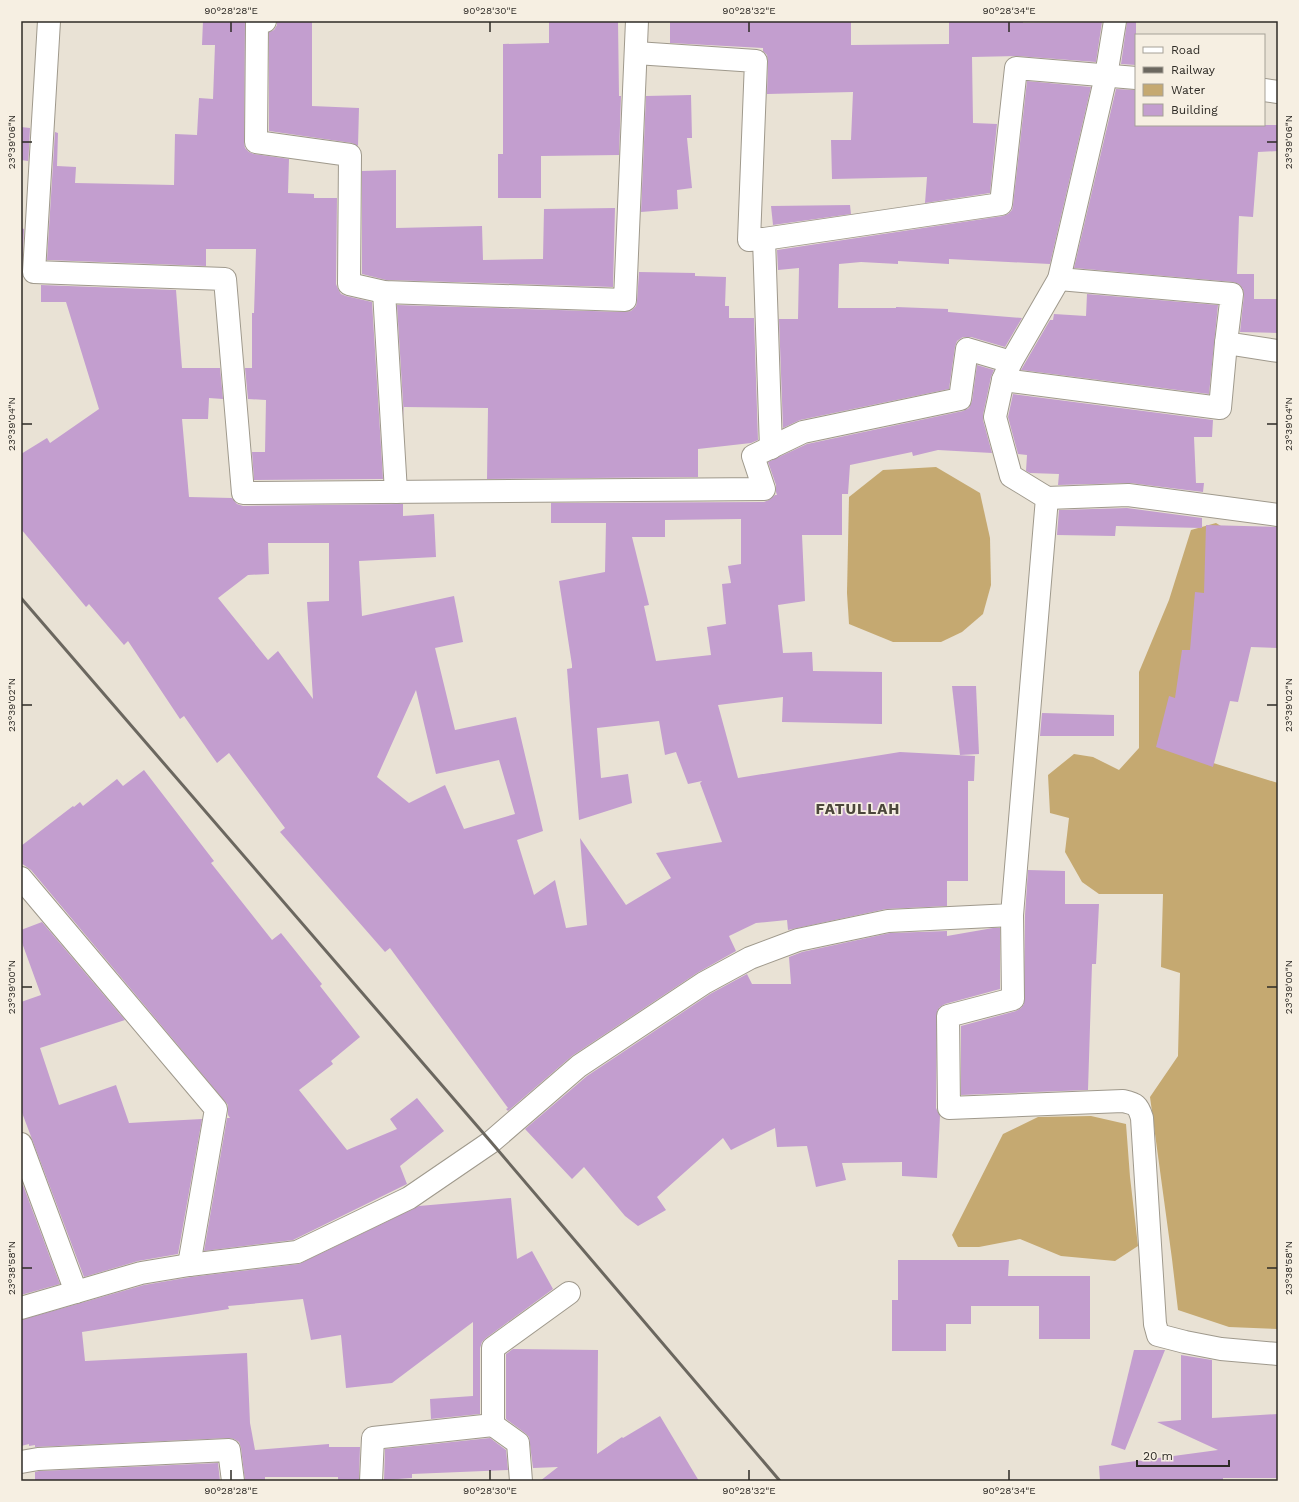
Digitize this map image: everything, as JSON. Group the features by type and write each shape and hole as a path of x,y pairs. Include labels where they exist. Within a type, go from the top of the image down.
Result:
{"street":[{"path":"49,21 34,272 225,279 244,493 764,489 753,456 803,432 960,399 967,349 1007,371 1220,408 1232,294 1059,279"},
{"path":"265,21 257,24 256,142 350,155 349,284 384,292 625,300 637,21"},
{"path":"1115,21 1106,76 1059,279 1007,371 994,417 1011,476 1047,498 1128,495 1278,515"},
{"path":"636,53 756,62 750,240 1001,204 1016,68 1135,78"},
{"path":"1265,90 1278,92"},
{"path":"764,239 771,448"},
{"path":"384,292 396,492"},
{"path":"1226,343 1278,351"},
{"path":"1047,498 1012,915 1013,999 948,1016 949,1108 1123,1101 1134,1104 1139,1108 1142,1118 1155,1324 1158,1335 1185,1342 1221,1348 1278,1354"},
{"path":"21,878 216,1109 189,1265"},
{"path":"21,1308 141,1272 297,1252 409,1198 491,1142 579,1066 704,983 750,958 798,940 888,921 1012,915"},
{"path":"21,1144 26,1174 76,1292"},
{"path":"493,1424 493,1348 569,1293"},
{"path":"371,1481 373,1438 493,1424 518,1443 521,1481"},
{"path":"21,1462 38,1459 230,1450 233,1481"}],"water":[{"path":"936,467 980,493 990,538 991,585 983,614 962,632 941,642 893,642 849,624 847,593 849,497 883,470"},
{"path":"1216,523 1234,534 1197,758 1278,783 1278,1329 1229,1327 1178,1310 1150,1097 1178,1056 1180,973 1161,967 1163,894 1099,894 1082,882 1065,852 1069,818 1050,813 1048,775 1074,754 1093,757 1119,770 1139,748 1139,672 1169,600 1191,530"},
{"path":"1091,1116 1126,1124 1130,1177 1138,1246 1115,1261 1061,1256 1020,1239 979,1247 958,1247 952,1235 1003,1134 1038,1117"}],"building":[{"path":"203,21 245,21 245,148 254,154 289,159 288,193 314,194 314,198 337,198 336,284 341,294 372,302 383,479 254,480 252,452 265,452 266,400 248,399 245,368 252,368 252,313 254,313 256,249 206,249 206,266 47,260 55,132 58,133 57,166 76,167 75,183 174,185 175,134 197,135 199,98 213,99 215,45 202,45"},
{"path":"277,21 312,21 312,106 359,108 358,146 352,143 269,131 269,32 274,30 277,25"},
{"path":"549,21 618,21 619,96 621,96 619,155 541,156 541,198 498,198 498,154 503,154 503,44 549,43"},
{"path":"670,21 851,21 851,45 949,44 949,21 1023,21 1023,23 1102,22 1096,62 1017,56 972,57 973,123 997,124 990,193 925,203 927,177 832,179 831,140 851,140 853,92 767,94 768,61 767,55 763,51 763,48 670,43"},
{"path":"1127,22 1136,22 1135,65 1121,64"},
{"path":"1027,81 1091,87 1050,264 949,259 949,264 898,261 898,264 861,262 839,264 838,308 896,307 948,309 948,312 1022,318 1005,347 971,337 963,337 957,341 955,347 949,389 800,420 783,428 779,319 798,319 799,268 778,270 777,250 1003,216 1008,214 1012,210 1013,205"},
{"path":"1116,89 1135,90 1135,126 1278,125 1278,151 1258,152 1253,217 1239,216 1237,274 1254,274 1254,299 1278,299 1278,333 1240,332 1244,295 1243,289 1239,284 1233,282 1074,268"},
{"path":"691,95 692,138 687,138 692,188 677,190 678,209 641,212 646,96"},
{"path":"21,127 30,128 28,167 28,161 21,160"},
{"path":"396,170 396,228 482,226 483,260 543,259 544,209 615,208 613,287 386,280 362,274 362,171"},
{"path":"850,205 851,214 773,225 771,206"},
{"path":"21,228 24,229 22,269 21,269"},
{"path":"639,272 695,273 695,276 726,277 725,306 729,306 729,318 754,318 758,440 751,443 698,449 698,477 487,479 488,408 404,407 404,418 397,305 625,312 631,311 636,306"},
{"path":"41,285 176,290 182,368 220,368 223,399 209,398 208,419 182,419 189,497 232,498 237,504 243,506 403,504 403,516 434,514 436,557 359,561 362,616 454,596 463,642 435,648 455,730 516,717 543,831 517,840 534,895 555,880 566,928 587,925 580,838 626,905 671,878 656,853 722,842 700,783 702,781 688,784 676,752 665,755 659,721 597,728 601,778 628,774 632,803 579,820 567,669 572,668 572,665 559,581 605,572 606,523 551,523 551,503 764,502 777,495 776,485 768,462 807,444 963,411 969,408 972,401 977,365 994,370 991,377 983,415 992,453 938,450 913,456 912,452 850,465 848,494 842,494 842,535 802,535 805,601 778,605 783,653 812,652 813,671 882,672 882,724 782,722 783,697 718,705 738,778 900,752 975,756 974,781 968,781 968,881 947,881 947,906 886,909 788,930 787,920 756,923 729,936 736,951 697,973 572,1056 508,1111 506,1109 508,1108 390,948 385,952 280,832 285,828 229,753 217,763 184,716 180,719 128,641 124,645 89,604 86,607 21,529 21,454 47,438 50,443 99,409 66,302 41,302","holes":["741,519 741,564 728,566 731,583 722,584 726,624 707,627 711,655 656,661 644,606 649,605 632,537 665,537 665,520","268,543 329,543 329,601 307,602 313,699 278,651 268,660 218,598 248,575 269,574","416,690 436,774 499,760 515,814 464,829 445,785 409,803 377,777"]},
{"path":"1087,294 1218,305 1209,394 1021,370 1050,320 1053,320 1054,314 1086,316"},
{"path":"1013,394 1213,420 1212,437 1194,437 1196,483 1204,483 1203,492 1130,483 1058,485 1059,474 1030,473 1026,471 1027,455 1018,454 1008,417"},
{"path":"1127,508 1202,518 1202,528 1116,526 1115,536 1057,535 1059,510"},
{"path":"1206,525 1278,527 1278,648 1251,647 1238,702 1230,701 1213,767 1156,747 1169,696 1175,698 1182,650 1190,650 1195,592 1204,593"},
{"path":"952,686 976,686 979,754 960,755"},
{"path":"1042,713 1114,715 1114,736 1040,736"},
{"path":"144,770 214,861 211,863 272,940 281,933 322,984 320,986 360,1037 331,1061 333,1064 299,1090 347,1150 397,1129 390,1119 417,1098 444,1131 400,1166 407,1184 293,1240 204,1251 227,1118 230,1118 228,1115 228,1105 31,870 21,863 21,846 73,806 74,807 80,802 83,806 117,779 123,786"},
{"path":"1028,870 1065,871 1065,904 1099,904 1096,964 1092,964 1088,1090 961,1095 961,1026 1016,1011 1024,1004 1025,915"},
{"path":"42,922 125,1020 40,1048 59,1105 116,1085 129,1123 202,1119 178,1254 138,1261 84,1277 21,1110 21,1002 41,995 21,940 21,930"},
{"path":"1000,928 1000,989 945,1004 937,1011 936,1108 940,1116 937,1178 902,1176 902,1162 842,1163 846,1180 816,1187 807,1146 777,1147 775,1128 731,1150 723,1138 657,1197 666,1210 638,1226 625,1216 584,1167 572,1179 525,1129 587,1076 710,994 747,974 752,984 791,984 789,957 802,952 890,933 947,931 947,936"},
{"path":"23,1185 60,1284 21,1295 21,1186"},
{"path":"511,1198 517,1259 532,1251 553,1289 482,1342 480,1348 480,1414 431,1419 430,1399 473,1396 473,1322 392,1383 346,1388 341,1335 311,1340 303,1299 228,1306 229,1309 82,1332 85,1361 247,1353 250,1423 255,1450 329,1444 329,1447 360,1447 359,1481 338,1481 338,1477 265,1477 265,1481 245,1481 239,1442 229,1438 35,1447 35,1445 29,1446 29,1444 21,1446 21,1320 144,1285 191,1277 299,1264 419,1206"},
{"path":"898,1260 1009,1260 1008,1276 1090,1276 1090,1339 1039,1339 1039,1306 971,1306 971,1324 946,1324 946,1351 892,1351 892,1300 898,1300"},
{"path":"513,1349 598,1350 597,1454 622,1437 623,1438 660,1416 699,1481 540,1481 558,1467 533,1468 529,1437 506,1419 506,1354"},
{"path":"1134,1350 1165,1350 1125,1450 1111,1445"},
{"path":"1181,1355 1212,1360 1212,1418 1278,1414 1278,1478 1223,1478 1223,1481 1100,1481 1099,1466 1218,1450 1157,1422 1181,1420"},
{"path":"490,1438 506,1450 508,1470 412,1474 412,1478 384,1480 385,1449"},
{"path":"218,1463 220,1481 35,1481 35,1472 39,1471"}],"railway":[{"path":"21,598 491,1142 780,1481"}],"district":[{"name":"FATULLAH","path":"858,809"}]}
